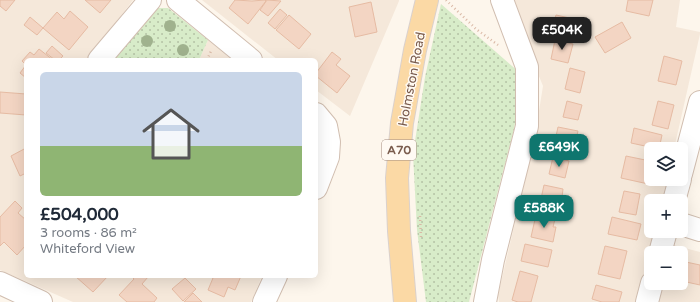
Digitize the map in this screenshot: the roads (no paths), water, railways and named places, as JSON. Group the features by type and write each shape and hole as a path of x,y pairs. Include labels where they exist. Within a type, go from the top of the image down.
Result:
{"main road":[{"name":"Holmston Road","path":"405,302 399,231 397,178 402,123 415,50 427,0"}],"street":[{"path":"101,58 150,0"},
{"path":"178,0 249,58"},
{"path":"485,302 493,260 527,126 528,67 502,0"},
{"path":"688,147 700,102"},
{"path":"318,116 326,126 329,142 328,157 318,183"},
{"path":"688,226 700,230"},
{"path":"264,302 275,278"},
{"path":"0,284 41,302"},
{"path":"647,302 650,290"}]}
